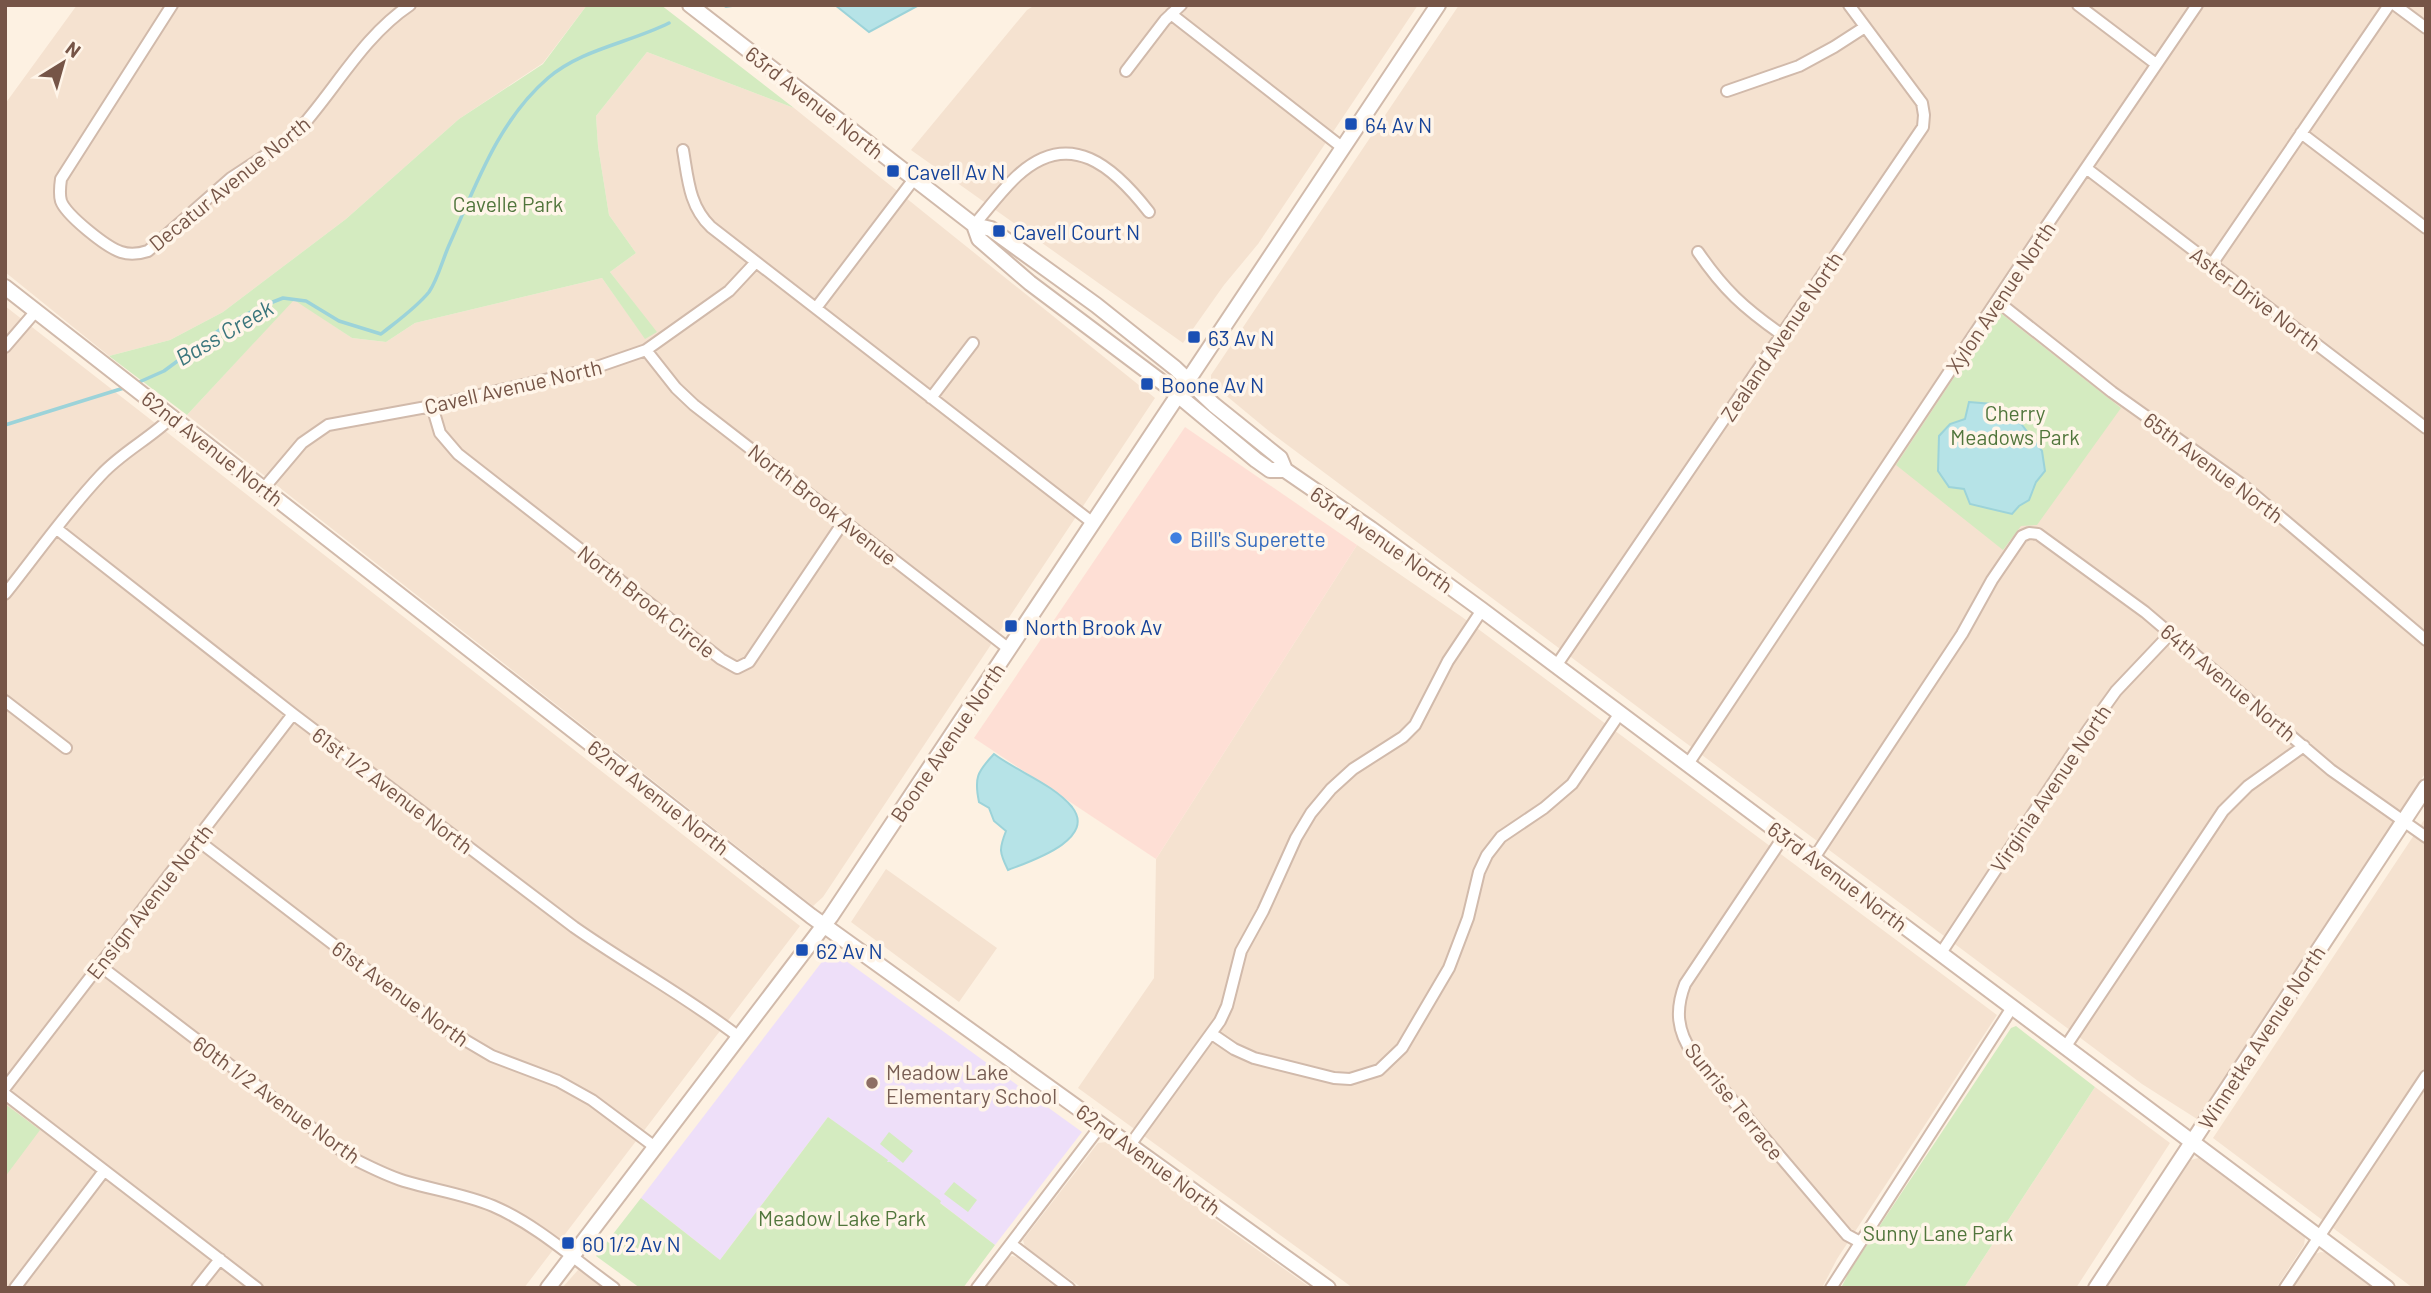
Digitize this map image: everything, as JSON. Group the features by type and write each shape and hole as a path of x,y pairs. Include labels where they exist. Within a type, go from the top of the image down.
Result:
{"street":[{"name":"Decatur Avenue North","path":"172,5 61,178 61,201 67,212 111,248 123,253 148,251 230,178 296,133 385,24 410,5"},
{"name":"63rd Avenue North","path":"690,5 974,225 990,229 1096,305 1280,458 1285,470 1482,610 2193,1140 2387,1288"},
{"path":"1126,71 1181,5"},
{"name":"Boone Avenue North","path":"548,1288 824,925 1180,396 1188,379 1438,5"},
{"name":"Zealand Avenue North","path":"1556,666 1923,127 1922,103 1849,5"},
{"path":"2078,5 2156,64"},
{"name":"Xylon Avenue North","path":"1688,764 2197,5"},
{"path":"2212,264 2389,5"},
{"path":"2395,5 2426,29"},
{"path":"1171,15 1343,148"},
{"path":"1727,92 1807,62 1865,27"},
{"path":"2301,133 2426,228"},
{"path":"683,150 695,209 711,227 1093,523"},
{"path":"974,225 1017,176 1047,157 1064,154 1082,155 1098,161 1111,170 1149,212"},
{"name":"Aster Drive North","path":"2086,168 2426,428"},
{"path":"816,308 914,179"},
{"name":"63rd Avenue North","path":"974,225 979,239 1030,283 1180,396 1270,470 1285,470"},
{"path":"1698,252 1734,299 1781,334"},
{"name":"Cavell Avenue North","path":"264,488 302,443 328,425 432,406 588,370 646,350 729,291 756,262"},
{"name":"62nd Avenue North","path":"5,287 824,925 1328,1288"},
{"name":"65th Avenue North","path":"1997,301 2112,392 2244,486 2426,640"},
{"path":"5,347 36,311"},
{"path":"931,398 973,343"},
{"name":"North Brook Avenue","path":"646,350 676,388 694,405 1009,649"},
{"name":"North Brook Circle","path":"432,406 440,433 458,454 721,659 737,668 749,662 845,521"},
{"path":"5,594 102,473 173,416"},
{"name":"61st 1/2 Avenue North","path":"57,529 293,714 574,927 678,993 739,1037"},
{"name":"64th Avenue North","path":"1814,858 1962,634 1992,580 2022,536 2029,533 2038,534 2171,633 2359,792 2426,837"},
{"path":"1130,1145 1212,1034 1227,1006 1241,951 1311,813 1331,789 1353,769 1403,737 1415,725 1448,661 1482,610"},
{"name":"Virginia Avenue North","path":"1941,953 2095,720 2116,691 2171,633"},
{"path":"5,701 65,748"},
{"path":"1212,1034 1254,1058 1334,1077 1350,1079 1379,1070 1402,1048 1449,968 1468,918 1476,881 1487,855 1517,823 1544,808 1572,784 1620,713"},
{"name":"Ensign Avenue North","path":"5,1088 293,714"},
{"path":"2066,1046 2223,811 2248,786 2304,746"},
{"name":"Winnetka Avenue North","path":"2096,1288 2426,787"},
{"name":"Sunrise Terrace","path":"1784,836 1685,984 1679,1000 1679,1027 1684,1042 1693,1054 1847,1235 1860,1242"},
{"name":"61st Avenue North","path":"196,839 436,1023 492,1056 558,1082 592,1100 655,1147"},
{"name":"60th 1/2 Avenue North","path":"99,965 350,1157 405,1181 466,1196 494,1207 522,1221 614,1288"},
{"path":"1831,1288 2013,1006"},
{"path":"2285,1288 2426,1076"},
{"path":"5,1094 257,1288"},
{"path":"977,1288 1102,1125"},
{"path":"15,1288 104,1171"},
{"path":"1011,1244 1069,1288"},
{"path":"197,1288 220,1259"}],"shaded area":[{"path":"77,5 587,5 543,63 459,119 346,219 223,312 170,340 109,356 5,272 5,104"},
{"path":"1035,5 1418,5 1258,244 1224,285 1183,343 911,150 1027,10"},
{"path":"1459,5 2426,5 2426,772 2197,1119 2142,1084 1270,432 1211,383 1211,375"},
{"path":"647,52 794,108 1155,398 823,897 813,906 187,415 294,299 352,338 386,342 415,323 602,278 645,338 656,332 610,272 636,253 609,215 596,116"},
{"path":"5,306 800,926 524,1288 5,1288"},
{"path":"1185,427 1357,545 1156,859 974,738"},
{"path":"1357,545 1462,617 1997,1015 1837,1259 1822,1288 1353,1288 1078,1088 1154,978 1156,859"},
{"path":"2426,817 2426,1288 2413,1288 2213,1138"},
{"path":"886,869 997,948 959,1002 851,922"},
{"name":"Meadow Lake Elementary School","path":"831,950 1082,1132 995,1245 828,1117 720,1260 641,1198"},
{"path":"2095,1087 2170,1143 2076,1288 1964,1288"},
{"path":"1106,1142 1311,1288 1082,1288 1025,1247 1023,1240 1098,1143"},
{"path":"2203,1158 2302,1232 2304,1245 2276,1288 2106,1288 2191,1160"},
{"path":"2329,1253 2374,1288 2293,1288 2315,1254"},
{"path":"1012,1256 1057,1288 984,1288 1007,1258"},
{"path":"578,1270 581,1271 604,1288 562,1288"}],"green space":[{"name":"Cavelle Park","path":"587,5 661,5 794,108 647,52 596,116 609,215 636,253 610,272 657,332 645,339 602,278 415,323 386,342 352,338 294,300 187,415 109,356 170,340 223,312 346,219 459,119 543,64"},
{"name":"Cherry Meadows Park","path":"1998,311 2121,408 2037,525 2021,526 2003,550 1896,465"},
{"name":"Sunny Lane Park","path":"2016,1026 2095,1087 1964,1288 1841,1288 2011,1028"},
{"path":"5,1104 40,1130 5,1177"},
{"name":"Meadow Lake Park","path":"828,1117 888,1160 887,1162 995,1245 963,1288 640,1288 596,1256 641,1198 720,1260"},
{"path":"889,1132 913,1151 903,1163 880,1144"},
{"path":"954,1182 977,1200 968,1212 944,1194"}],"water":[{"path":"835,5 919,5 869,32"},
{"path":"1969,402 1993,404 2022,425 2042,451 2045,471 2036,482 2029,500 2012,514 1970,504 1964,489 1949,487 1938,471 1939,436 1950,424 1965,419"},
{"path":"994,754 1055,792 1072,807 1078,819 1076,830 1057,848 1008,870 1001,850 1006,831 994,821 989,808 979,802 978,794 978,776"}],"waterway":[{"name":"Bass Creek","path":"726,6 734,5"},
{"name":"Bass Creek","path":"137,383 164,371 225,326 283,298 306,301 339,321 381,334 429,292 490,155 530,95 561,68 576,60 669,23"},
{"name":"Bass Creek","path":"5,425 127,387"}],"place":[{"name":"64 Av N","path":"1351,124"},
{"name":"Cavell Av N","path":"893,171"},
{"name":"Cavell Court N","path":"999,231"},
{"name":"63 Av N","path":"1194,337"},
{"name":"Boone Av N","path":"1147,384"},
{"name":"Bill's Superette","path":"1176,538"},
{"name":"North Brook Av","path":"1011,626"},
{"name":"62 Av N","path":"802,950"},
{"name":"Meadow Lake Elementary School","path":"872,1083"},
{"name":"60 1/2 Av N","path":"568,1243"}]}
